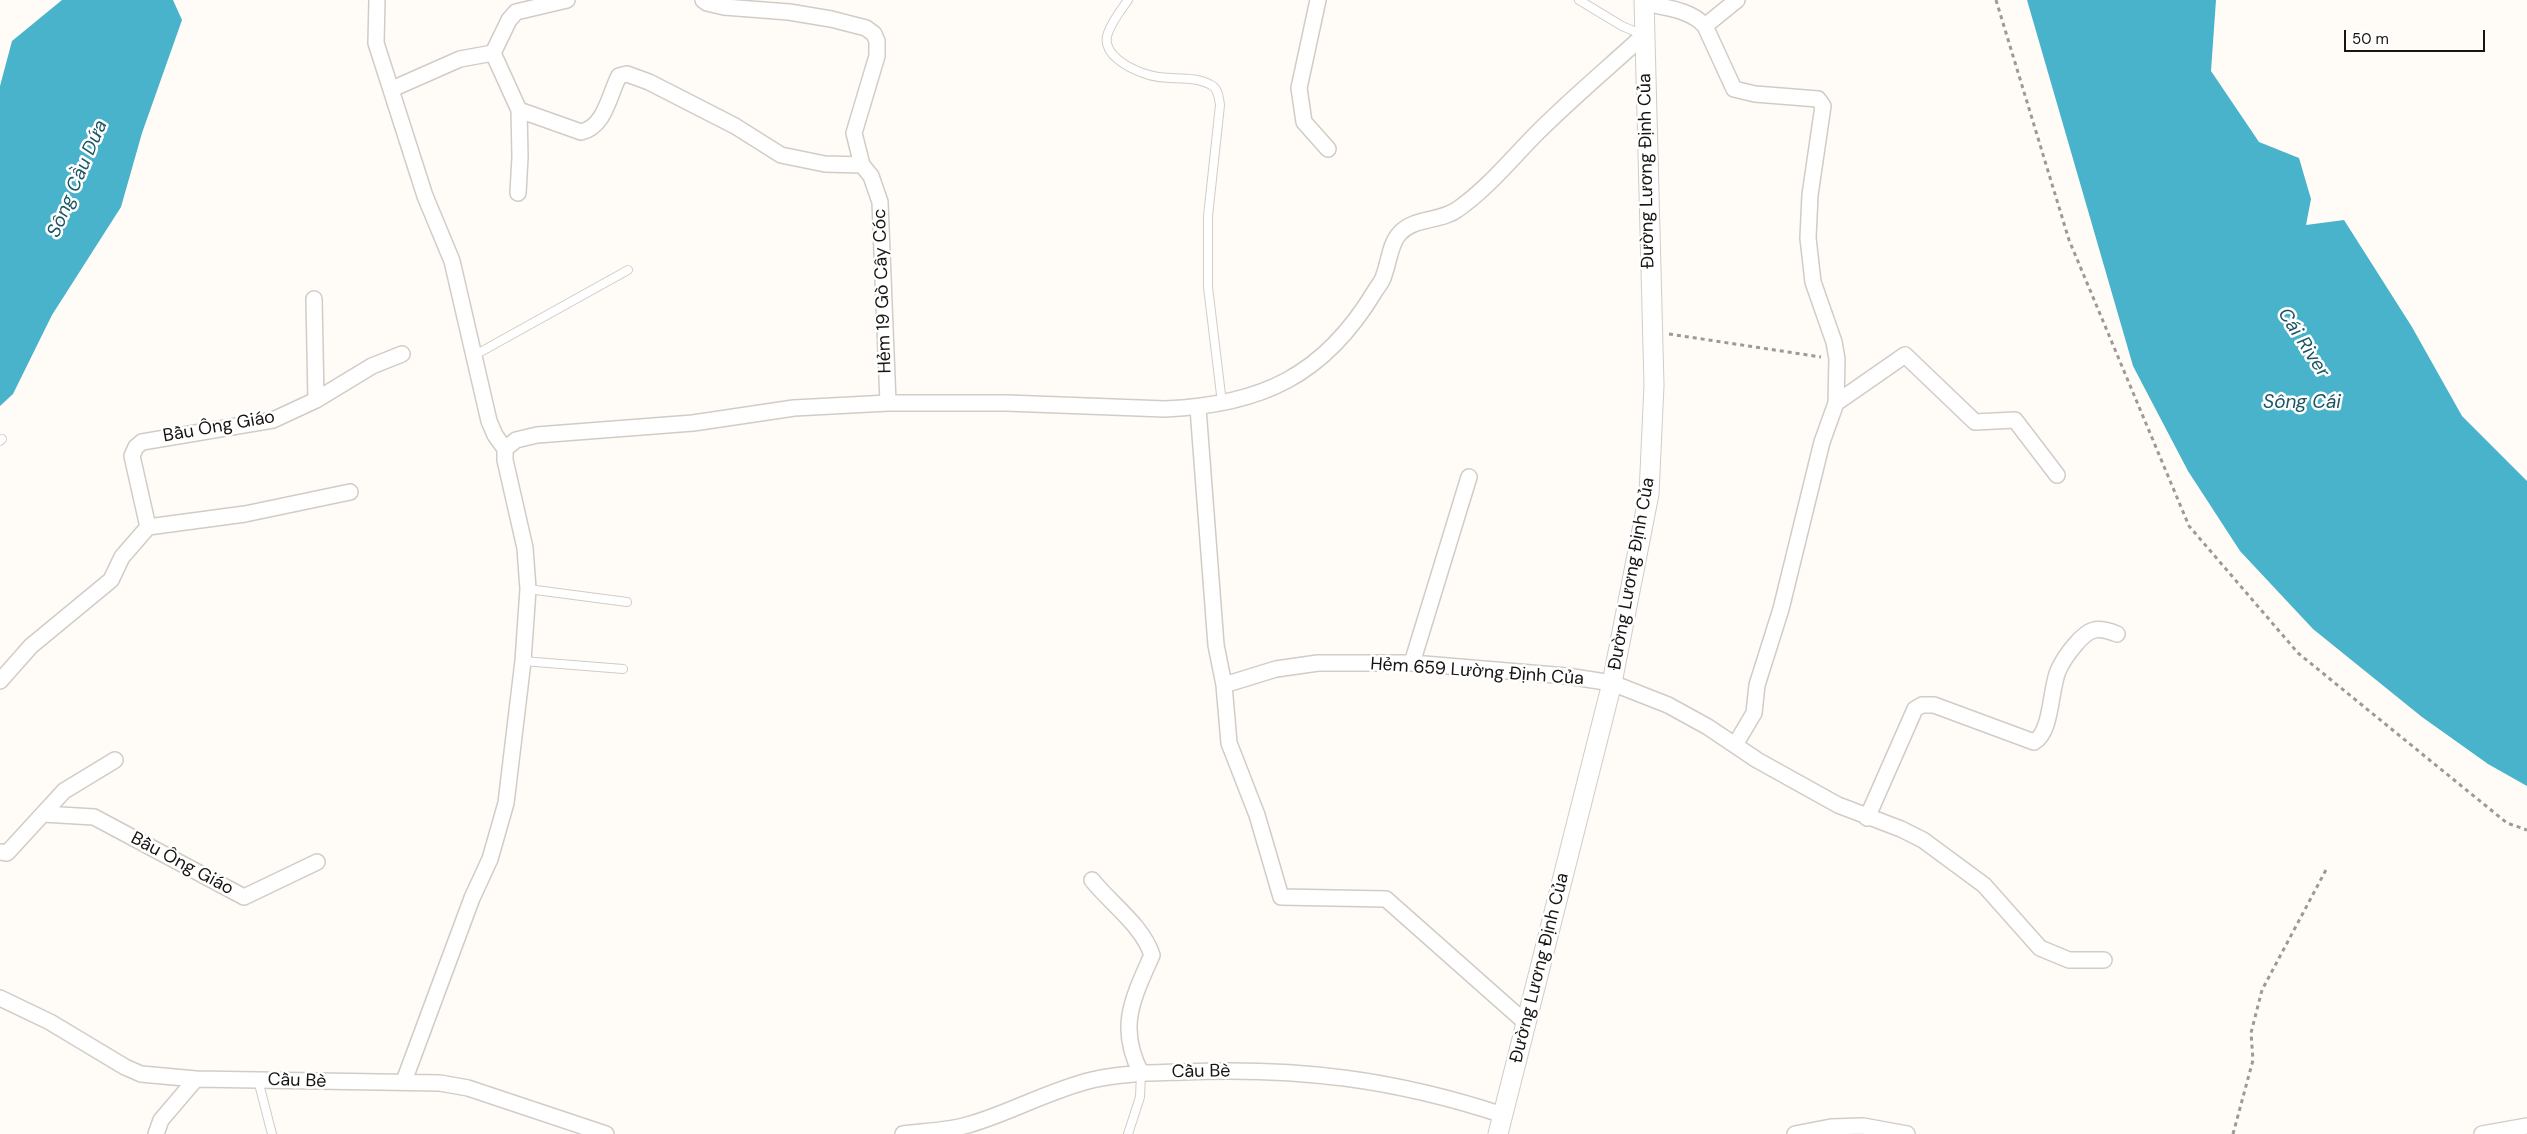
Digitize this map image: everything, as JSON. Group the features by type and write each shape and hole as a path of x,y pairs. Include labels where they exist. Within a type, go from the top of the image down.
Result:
{"street":[{"path":"377,0 376,43 422,187 452,261 489,421 505,449 504,460 525,548 528,589 523,661 506,802 490,859 472,898 404,1081"},
{"path":"493,54 509,20 516,12 567,0"},
{"name":"Hẻm 19 Gò Cây Cóc","path":"703,0 707,3 724,7 789,12 831,19 866,28 874,34 877,41 877,56 854,134 862,165 871,176 880,202 888,404"},
{"path":"1318,0 1299,88 1304,122 1328,149"},
{"path":"1705,26 1737,0"},
{"path":"1644,2 1688,13 1699,19 1705,26 1734,89 1755,94 1818,99 1823,106 1810,195 1808,238 1813,282 1834,342 1836,403 1820,451 1781,609 1757,685 1754,714 1735,746"},
{"name":"Đường Lương Định Của","path":"1498,1134 1612,684 1649,494 1654,385 1651,331 1644,2"},
{"path":"505,449 516,440 538,435 693,422 794,408 966,402 1165,410 1198,408 1222,403 1271,388 1316,363 1336,344 1369,301 1384,277 1389,256 1398,234 1408,226 1443,218 1458,210 1545,125 1644,35"},
{"path":"392,89 460,59 493,54"},
{"path":"493,54 519,110 520,157 518,193"},
{"path":"519,110 581,132 589,130 598,122 604,112 619,76 627,74 649,82 735,126 781,155 825,164 862,165"},
{"path":"314,299 316,400"},
{"name":"Bầu Ông Giáo","path":"148,527 132,456 136,447 142,442 273,420 316,400 372,366 402,354"},
{"path":"1836,403 1905,354 1974,422 2015,420 2058,475"},
{"path":"1198,408 1216,645 1224,685 1229,743 1256,815 1281,898 1386,899 1526,1023"},
{"path":"1412,663 1469,476"},
{"path":"0,681 31,646 110,580 122,558 148,527 245,514 350,492"},
{"path":"1867,818 1915,709 1922,705 1934,706 2034,742 2043,734 2058,671 2067,655 2081,637 2093,629 2103,629 2117,634"},
{"name":"Hẻm 659 Lường Định Của","path":"1224,685 1276,669 1318,663 1412,663 1567,676 1612,684 1668,705 1806,788 1867,818 1901,829 1924,840 1984,885 2040,948 2069,960 2104,960"},
{"path":"0,852 7,853 64,791 115,760"},
{"name":"Bầu Ông Giáo","path":"43,814 94,817 244,896 317,862"},
{"path":"1092,880 1106,898 1133,925 1148,944 1152,955 1130,1007 1128,1025 1132,1056 1141,1073"},
{"name":"Cầu Bè","path":"0,998 50,1022 125,1067 141,1074 196,1079 326,1083 404,1081 440,1083 468,1088 579,1130 606,1134"},
{"name":"Cầu Bè","path":"903,1134 969,1125 1090,1080 1120,1074 1211,1070 1287,1072 1360,1079 1435,1094 1503,1115"},
{"path":"156,1134 161,1120 196,1079"},
{"path":"1795,1134 1831,1127 1863,1126 1907,1134"},
{"path":"2482,1134 2527,1126"}],"lane":[{"path":"1128,0 1107,35 1108,48 1116,59 1146,75 1200,81 1212,85 1219,95 1220,105 1208,216 1208,287 1222,403"},
{"path":"1579,0 1622,26 1644,35"},
{"path":"475,355 628,270"},
{"path":"528,589 627,602"},
{"path":"523,661 623,669"},
{"path":"1128,1134 1140,1097 1141,1073"},
{"path":"258,1080 272,1134"}],"path":[{"path":"1996,0 2069,240 2189,526 2298,653 2507,823 2527,830"},
{"path":"1651,331 1836,359"},
{"path":"2233,1134 2253,1060 2251,1033 2262,990 2326,868"}],"water":[{"name":"Sông Cầu Dứa","path":"62,0 173,0 182,20 142,133 121,207 52,315 13,394 0,406 0,86 12,41"},
{"name":"Sông Cái","path":"2027,0 2216,0 2211,71 2259,142 2299,158 2311,199 2306,225 2344,220 2412,327 2462,416 2527,481 2527,786 2488,764 2422,717 2313,629 2240,551 2188,471 2133,366"}],"water label":[{"name":"Cái River","path":"2303,343"}]}
